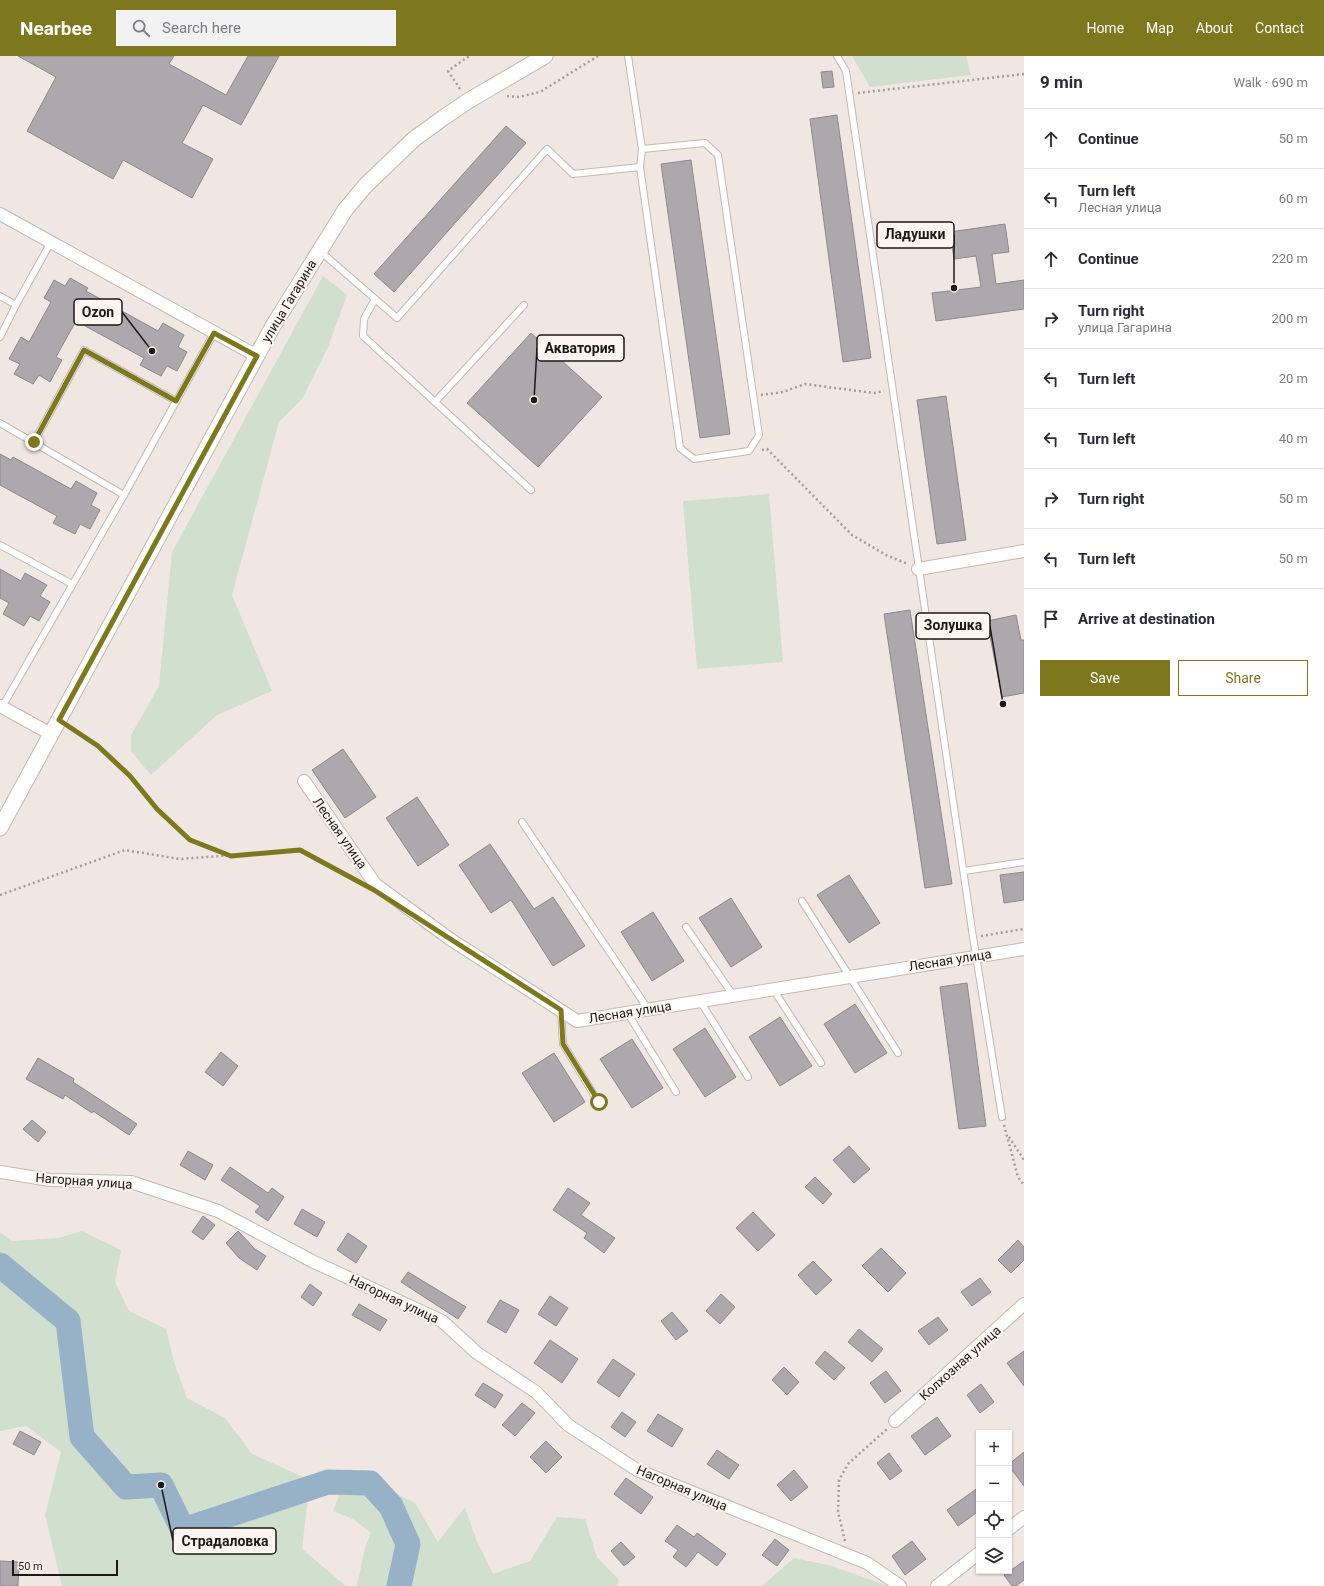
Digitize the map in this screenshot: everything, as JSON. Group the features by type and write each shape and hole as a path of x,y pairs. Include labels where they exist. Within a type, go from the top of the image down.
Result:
{"street":[{"name":"улица Гагарина","path":"0,828 273,326 345,210 366,185 414,139 456,110 546,56"},
{"path":"0,214 257,356"},
{"path":"918,569 1024,551"},
{"path":"1,706 51,734"},
{"name":"Лесная улица","path":"304,781 375,884 450,939 577,1021 1024,949"},
{"name":"Нагорная улица","path":"0,1172 50,1180 131,1182 218,1211 312,1261 442,1320 477,1353 536,1392 568,1425 637,1470 868,1563 900,1586"},
{"name":"Колхозная улица","path":"895,1421 1024,1304"},
{"path":"1012,1527 1024,1517"},
{"path":"937,1586 976,1555"}],"lane":[{"path":"628,56 642,149 640,168 680,448 694,459 749,451 759,435 718,155 705,143 642,149"},
{"path":"837,56 846,71 918,569 973,937 1002,1117"},
{"path":"320,251 397,318 547,149 573,174 640,168"},
{"path":"0,337 51,242"},
{"path":"0,296 16,305"},
{"path":"375,299 364,319 363,336 531,490"},
{"path":"435,402 524,305"},
{"path":"1,706 124,495 214,333"},
{"path":"34,442 84,350 176,401"},
{"path":"0,423 124,495"},
{"path":"0,545 72,584"},
{"path":"522,822 648,1009"},
{"path":"964,871 1024,862"},
{"path":"802,901 898,1053"},
{"path":"686,927 733,995"},
{"path":"773,989 821,1063"},
{"path":"700,1001 748,1077"},
{"path":"561,1010 563,1044 599,1102"},
{"path":"627,1012 676,1092"}],"path":[{"path":"849,94 1024,74"},
{"path":"753,396 783,392 805,384 874,393 892,390"},
{"path":"749,451 767,449 852,535 886,555 918,569"},
{"path":"59,720 98,746 109,756 130,776 157,809 190,840 231,856"},
{"path":"0,895 125,850 180,859 300,850 360,883"},
{"path":"973,937 1024,929"},
{"path":"1002,1117 1018,1178 1024,1185"},
{"path":"1007,1135 1024,1160"},
{"path":"849,1555 838,1512 839,1480 848,1464 895,1421"}],"green space":[{"path":"852,56 966,56 971,75 870,87"},
{"path":"323,276 347,295 328,347 302,399 279,422 232,595 272,691 217,715 151,775 131,751 131,735 159,686 172,552"},
{"path":"769,494 783,662 697,669 683,501"},
{"path":"82,1231 121,1250 115,1282 129,1311 166,1329 174,1362 187,1398 225,1418 252,1454 310,1480 302,1549 346,1586 62,1586 45,1515 61,1452 26,1426 0,1431 0,1232 12,1241 58,1238"},
{"path":"349,1469 415,1503 438,1542 465,1507 476,1539 493,1574 530,1561 557,1517 585,1519 597,1557 619,1580 617,1586 357,1586 365,1548 371,1533 353,1519 333,1511"},
{"path":"794,1558 832,1566 888,1586 762,1586"}],"building":[{"path":"18,56 174,56 169,64 226,95 248,56 279,56 241,125 203,105 182,143 213,159 192,198 123,160 113,179 27,131 56,77"},
{"path":"832,71 834,87 823,88 821,72"},
{"path":"837,115 871,358 843,362 810,119"},
{"path":"506,126 526,143 394,292 374,274"},
{"path":"691,160 730,434 700,438 661,164"},
{"path":"1005,224 1009,252 992,254 996,284 1024,280 1024,309 936,321 932,293 981,287 976,256 954,259 950,232"},
{"path":"70,278 88,288 86,291 158,331 163,323 184,335 178,347 187,352 177,371 167,366 161,376 140,365 144,358 76,321 56,357 62,360 50,382 39,375 33,384 14,374 20,364 9,359 21,337 29,342 51,302 44,298 54,280 65,286"},
{"path":"531,333 602,397 538,467 467,403"},
{"path":"946,396 966,540 937,544 917,400"},
{"path":"0,454 11,460 13,457 71,489 76,481 97,493 91,505 100,510 90,529 80,524 75,534 53,523 57,516 0,485"},
{"path":"0,569 21,581 25,573 47,585 40,596 50,602 39,621 30,616 24,626 3,614 9,603 0,598"},
{"path":"910,610 952,884 925,888 884,614"},
{"path":"1016,615 1021,640 1024,640 1024,693 1002,697 987,621"},
{"path":"343,749 376,797 345,818 312,770"},
{"path":"417,797 449,845 418,866 386,818"},
{"path":"490,844 534,909 553,897 585,946 553,966 511,900 491,913 459,865"},
{"path":"1024,872 1024,900 1004,903 1000,875"},
{"path":"849,875 880,923 849,943 817,895"},
{"path":"731,898 762,947 731,967 699,918"},
{"path":"653,912 684,961 652,981 621,932"},
{"path":"967,983 986,1126 959,1129 940,987"},
{"path":"855,1004 887,1053 855,1073 824,1024"},
{"path":"780,1017 812,1066 780,1086 749,1037"},
{"path":"705,1028 736,1077 705,1097 673,1049"},
{"path":"632,1039 663,1088 632,1108 600,1059"},
{"path":"221,1052 238,1066 223,1086 205,1072"},
{"path":"554,1053 585,1102 554,1122 522,1073"},
{"path":"38,1058 74,1079 73,1082 137,1124 129,1135 93,1111 92,1113 65,1095 63,1099 26,1079"},
{"path":"32,1120 46,1132 38,1142 23,1129"},
{"path":"849,1146 870,1169 854,1183 833,1160"},
{"path":"188,1151 213,1165 205,1180 180,1165"},
{"path":"230,1167 268,1193 272,1188 284,1197 268,1221 255,1212 260,1206 221,1180"},
{"path":"815,1177 832,1194 823,1204 805,1187"},
{"path":"568,1188 590,1203 581,1215 615,1238 604,1253 584,1238 587,1233 553,1210"},
{"path":"302,1209 325,1222 317,1237 294,1224"},
{"path":"753,1212 775,1235 758,1251 736,1228"},
{"path":"203,1216 215,1225 203,1240 192,1232"},
{"path":"238,1231 255,1249 266,1256 257,1270 239,1258 226,1243"},
{"path":"348,1233 367,1246 356,1263 337,1250"},
{"path":"1018,1240 1024,1247 1024,1260 1011,1273 998,1260"},
{"path":"881,1248 906,1273 888,1292 862,1266"},
{"path":"813,1261 832,1280 816,1295 798,1275"},
{"path":"408,1272 466,1307 458,1319 401,1282"},
{"path":"980,1278 991,1292 972,1306 961,1292"},
{"path":"310,1284 322,1293 313,1306 301,1297"},
{"path":"721,1294 735,1307 720,1324 706,1311"},
{"path":"550,1296 568,1308 556,1326 538,1314"},
{"path":"500,1300 519,1310 506,1333 487,1322"},
{"path":"359,1304 387,1320 380,1331 352,1315"},
{"path":"672,1312 688,1331 676,1340 661,1321"},
{"path":"938,1317 948,1330 929,1345 918,1331"},
{"path":"859,1329 883,1349 872,1362 848,1342"},
{"path":"550,1340 578,1359 562,1383 534,1363"},
{"path":"825,1351 845,1368 834,1380 815,1363"},
{"path":"1024,1351 1024,1386 1007,1363"},
{"path":"613,1359 635,1374 619,1397 597,1382"},
{"path":"784,1367 799,1382 787,1395 772,1380"},
{"path":"886,1371 901,1391 885,1403 870,1383"},
{"path":"483,1383 503,1395 495,1408 475,1395"},
{"path":"981,1384 994,1402 980,1413 967,1395"},
{"path":"522,1403 535,1413 515,1436 502,1425"},
{"path":"622,1412 636,1422 625,1437 611,1427"},
{"path":"658,1414 683,1429 672,1447 647,1431"},
{"path":"937,1417 951,1436 925,1455 911,1436"},
{"path":"20,1431 41,1442 34,1455 13,1444"},
{"path":"546,1441 562,1457 546,1473 530,1457"},
{"path":"717,1450 739,1465 729,1479 707,1464"},
{"path":"1024,1452 1024,1486 1012,1470 1012,1462"},
{"path":"889,1453 902,1471 890,1480 877,1463"},
{"path":"794,1470 808,1487 791,1501 777,1485"},
{"path":"626,1478 653,1497 641,1514 614,1494"},
{"path":"976,1489 976,1513 958,1526 947,1510"},
{"path":"677,1525 694,1537 697,1533 726,1554 717,1566 698,1552 686,1567 673,1557 678,1550 665,1541"},
{"path":"775,1539 789,1550 777,1566 762,1555"},
{"path":"912,1541 926,1559 905,1575 892,1556"},
{"path":"621,1542 635,1557 624,1566 611,1551"},
{"path":"0,1561 19,1562 18,1586 0,1586"},
{"path":"1024,1561 1024,1580 1016,1586 1012,1586 1004,1575 1012,1574 1012,1569"}],"waterway":[{"path":"0,1265 68,1321 82,1437 126,1487 161,1485 183,1530 328,1482 370,1483 391,1506 408,1544 399,1586"}],"place":[{"name":"Ладушки","path":"954,288"},
{"name":"Ozon","path":"152,351"},
{"name":"Акватория","path":"534,400"},
{"name":"Золушка","path":"1003,704"},
{"name":"Страдаловка","path":"161,1485"}],"route":[{"path":"34,442 84,350 176,401 214,333 257,356 59,720 98,746 130,776 157,809 190,840 231,856 300,850 374,890 561,1010 563,1044 599,1102"}]}
